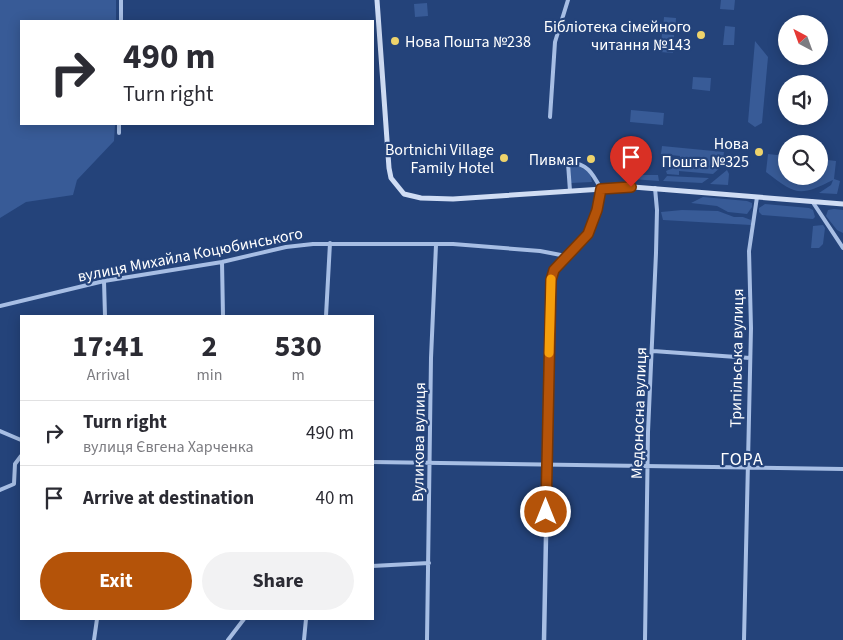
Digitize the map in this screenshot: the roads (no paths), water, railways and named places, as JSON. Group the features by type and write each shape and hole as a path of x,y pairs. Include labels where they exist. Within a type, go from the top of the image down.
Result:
{"main road":[{"path":"377,0 388,162 391,178 404,194 421,198 453,199 601,189 654,188 843,204"}],"street":[{"path":"120,20 121,0"},
{"path":"550,117 555,42 568,0"},
{"path":"119,125 119,133"},
{"path":"544,640 551,280 554,270 588,234 597,210 601,189 590,169 579,162 568,163 563,159"},
{"path":"568,163 570,191"},
{"name":"Медоносна вулиця","path":"645,640 648,467 657,210 654,188"},
{"name":"Трипільська вулиця","path":"744,640 750,358 749,251 756,197"},
{"path":"812,201 843,248"},
{"path":"326,315 330,243"},
{"name":"вулиця Михайла Коцюбинського","path":"0,306 104,281 222,262 286,247 330,243 453,244 540,251 566,256"},
{"name":"Вуликова вулиця","path":"427,640 436,245"},
{"path":"222,262 223,315"},
{"path":"104,281 105,315"},
{"path":"653,351 750,358"},
{"path":"0,431 20,440"},
{"path":"0,490 14,484 15,464 20,457"},
{"path":"374,462 843,469"},
{"path":"374,566 428,564"},
{"path":"94,640 97,620"},
{"path":"228,640 243,620"},
{"path":"304,640 306,620"}],"place":[{"name":"Бібліотека сімейного читання №143","path":"701,35"},
{"name":"Нова Пошта №238","path":"395,41"},
{"name":"Нова Пошта №325","path":"759,152"},
{"name":"Bortnichi Village Family Hotel","path":"504,158"},
{"name":"Пивмаг","path":"591,159"}],"district":[{"name":"ГОРА","path":"742,459"}]}
